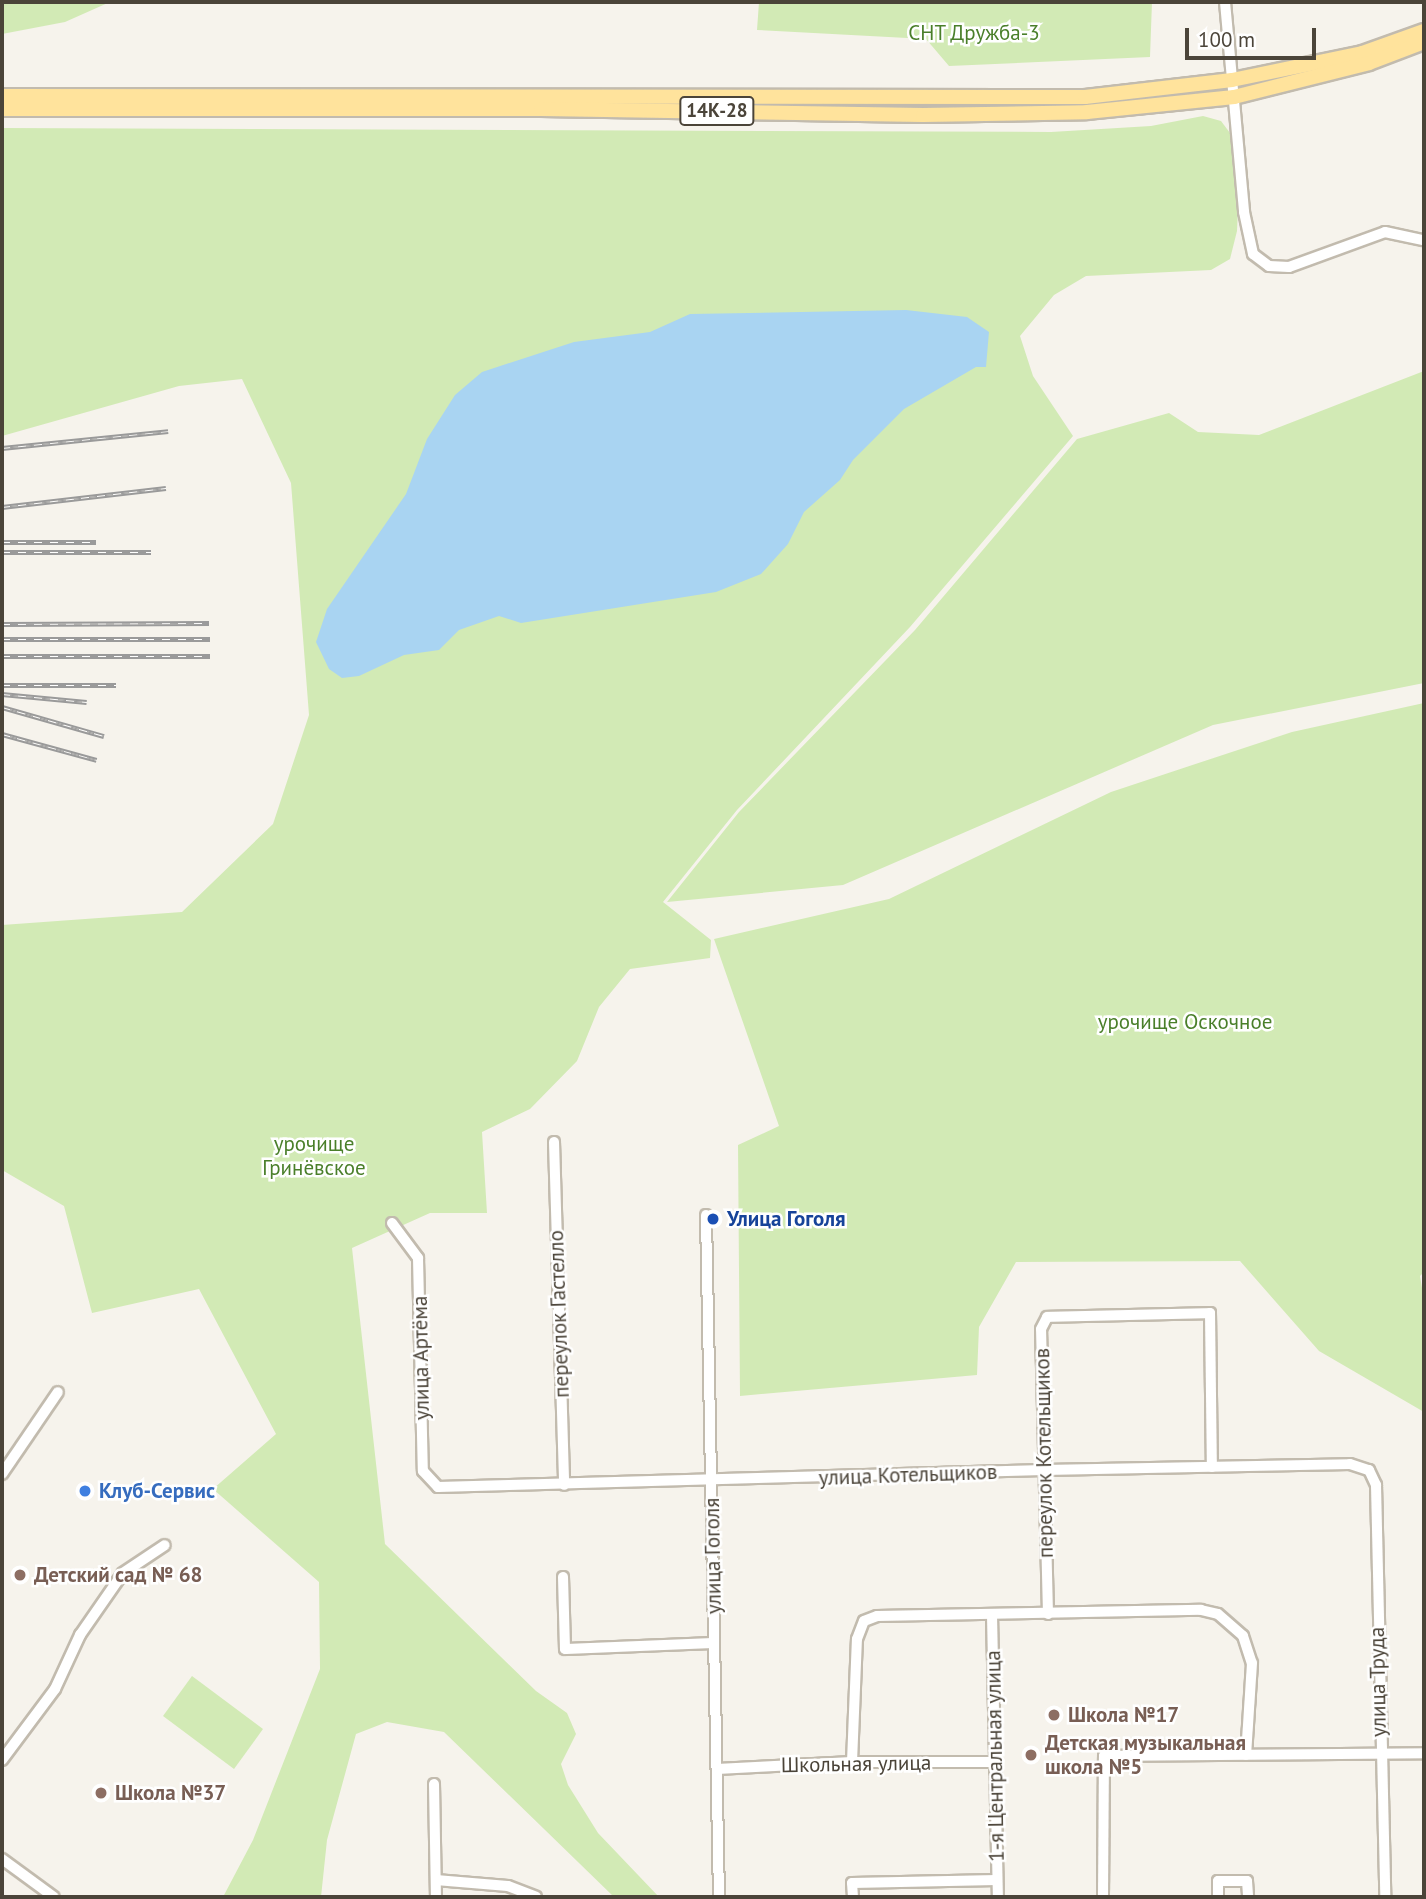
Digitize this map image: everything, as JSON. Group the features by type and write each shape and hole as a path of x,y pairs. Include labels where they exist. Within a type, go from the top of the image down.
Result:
{"main road":[{"name":"14К-28","path":"2,96 1085,97 1232,80 1362,53 1424,31"},
{"name":"14К-28","path":"2,109 112,107 340,113 541,109 923,116 1087,112 1234,97 1368,63 1424,43"}],"street":[{"path":"1225,2 1248,244 1260,262 1279,267 1300,265 1385,232 1424,240"},
{"name":"переулок Гастелло","path":"554,1142 564,1485"},
{"name":"улица Гоголя","path":"706,1215 719,1897"},
{"name":"улица Артёма","path":"392,1223 418,1258 423,1471 431,1483 446,1487"},
{"name":"переулок Котельщиков","path":"1048,1614 1043,1321 1052,1316 1210,1313 1212,1467"},
{"path":"2,1475 58,1392"},
{"name":"улица Котельщиков","path":"446,1487 711,1483 1044,1470 1350,1464 1369,1470"},
{"name":"улица Труда","path":"1369,1470 1376,1485 1379,1753 1385,1897"},
{"path":"2,1760 55,1689 80,1635 123,1573 165,1545"},
{"path":"562,1577 565,1649 714,1643"},
{"path":"852,1762 858,1639 863,1621 877,1616 1201,1610 1232,1623 1243,1636 1252,1663 1246,1755"},
{"name":"1-я Центральная улица","path":"992,1615 998,1897"},
{"path":"1103,1897 1104,1756 1424,1753"},
{"name":"Школьная улица","path":"717,1769 852,1762 995,1762"},
{"path":"434,1784 436,1897"},
{"path":"2,1859 54,1897"},
{"path":"436,1880 508,1886 536,1897"},
{"path":"853,1897 852,1883 998,1880"},
{"path":"1218,1897 1218,1881 1247,1881 1248,1897"}],"green space":[{"path":"2,2 110,2 65,22 2,34"},
{"name":"СНТ Дружба-3","path":"759,2 1152,2 1150,57 949,66 926,39 757,30"},
{"name":"урочище Гринёвское","path":"1203,116 1221,121 1233,137 1240,162 1237,231 1230,259 1211,270 1086,276 1054,295 1020,336 1033,376 1073,436 910,627 737,810 663,902 711,940 710,958 630,969 599,1007 577,1061 530,1109 482,1132 487,1213 430,1213 352,1248 385,1544 536,1691 567,1713 576,1734 561,1764 568,1785 598,1833 659,1897 614,1897 444,1732 387,1722 356,1734 327,1840 321,1897 223,1897 253,1840 320,1669 319,1582 213,1489 276,1434 199,1289 92,1313 64,1206 2,1170 2,925 182,912 273,824 309,715 291,483 242,379 179,386 2,436 2,128 1051,132 1151,126"},
{"path":"1424,371 1424,683 1213,725 843,885 667,902 739,812 915,630 1077,439 1169,413 1198,432 1259,435"},
{"name":"урочище Оскочное","path":"1424,703 1424,1272 1420,1276 1424,1300 1424,1412 1319,1351 1240,1261 1016,1262 979,1327 977,1375 740,1396 738,1145 779,1126 714,939 889,899 1111,792 1292,732"},
{"path":"192,1676 263,1729 234,1769 163,1716"}],"water":[{"path":"906,310 967,317 989,332 986,367 976,367 904,409 853,460 840,480 804,512 788,544 761,574 716,592 521,623 499,616 459,630 439,650 404,655 359,676 342,678 329,669 316,642 327,609 406,494 427,439 455,395 482,372 574,342 650,332 690,314"}],"railway":[{"path":"2,448 168,431"},
{"path":"2,507 166,488"},
{"path":"2,542 96,542"},
{"path":"2,552 151,552"},
{"path":"2,624 209,623"},
{"path":"2,639 210,639"},
{"path":"2,656 210,656"},
{"path":"2,685 116,685"},
{"path":"2,694 87,702"},
{"path":"2,707 104,736"},
{"path":"2,734 97,760"}],"place":[{"name":"Улица Гоголя","path":"713,1219"},
{"name":"Клуб-Сервис","path":"85,1491"},
{"name":"Детский сад № 68","path":"20,1575"},
{"name":"Школа №17","path":"1054,1715"},
{"name":"Детская музыкальная школа №5","path":"1031,1755"},
{"name":"Школа №37","path":"101,1793"}]}
